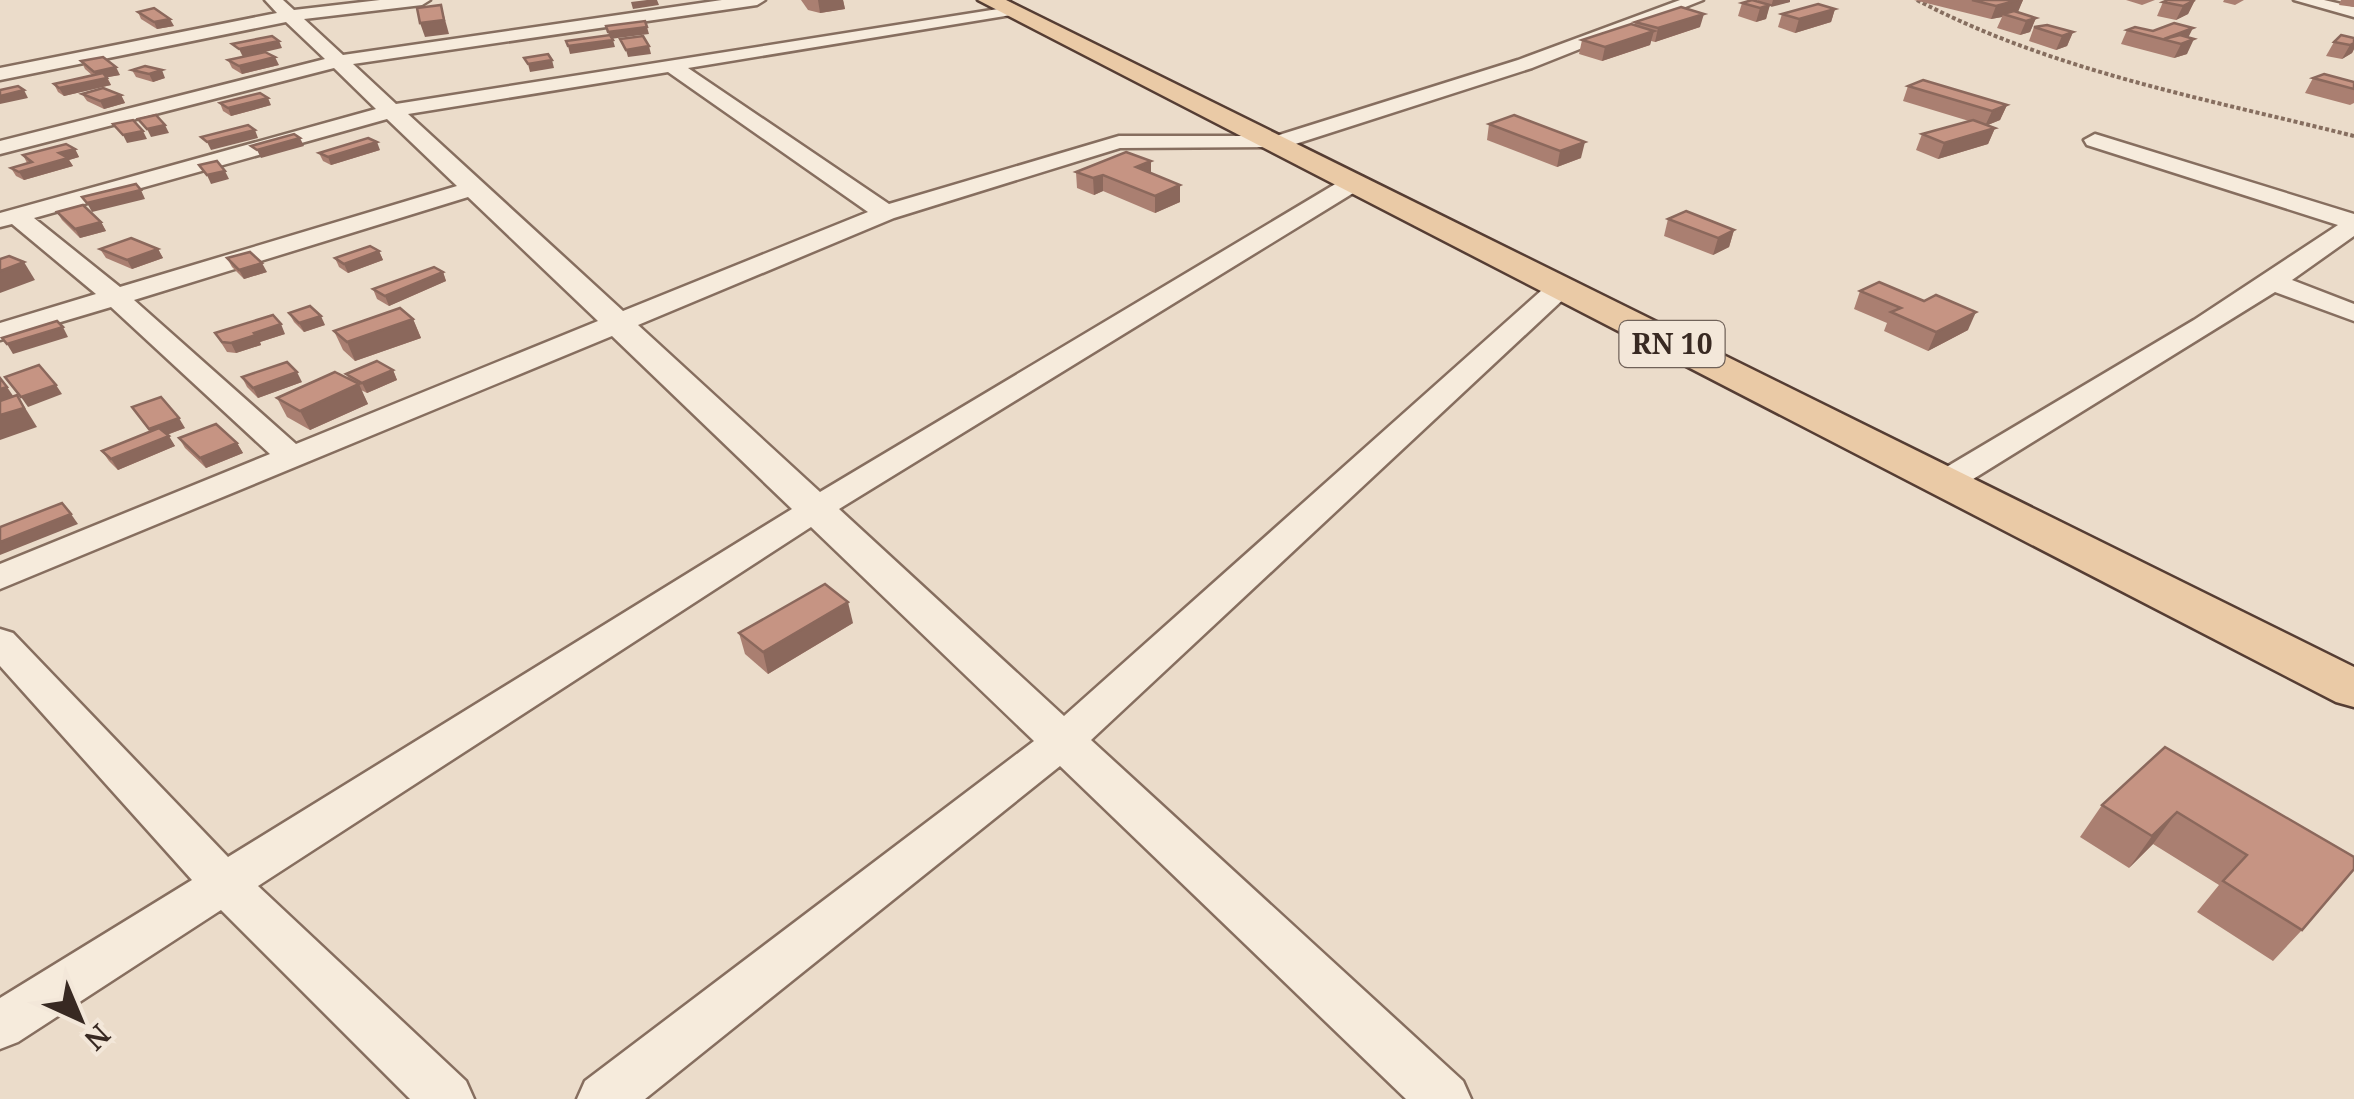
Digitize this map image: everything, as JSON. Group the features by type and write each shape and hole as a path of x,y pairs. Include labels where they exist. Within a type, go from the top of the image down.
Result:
{"main road":[{"name":"RN 10","path":"1000,5 2354,688"}],"street":[{"path":"0,74 282,8 422,0"},
{"path":"0,148 338,62 756,0"},
{"path":"0,577 620,325 886,212 1119,142 1278,142 1525,64 1696,0"},
{"path":"2302,0 2354,12"},
{"path":"8,217 391,111 671,66 1000,5"},
{"path":"282,8 1444,1099"},
{"path":"671,66 886,212"},
{"path":"2095,140 2354,224"},
{"path":"0,1026 815,510 1356,182"},
{"path":"0,332 474,188"},
{"path":"8,217 114,295 291,456"},
{"path":"1945,482 2275,284 2354,224"},
{"path":"2275,284 2354,313"},
{"path":"604,1099 1062,742 1560,288"},
{"path":"0,642 223,882 448,1099"}],"path":[{"path":"1916,0 1958,21 2080,66 2354,136"}],"building":[{"path":"1752,0 1770,5 1760,8 1742,3"},
{"path":"1972,0 2018,0 1996,6"},
{"path":"2195,0 2183,6 2163,2"},
{"path":"1818,4 1835,9 1799,19 1782,14"},
{"path":"441,5 444,20 420,23 417,8"},
{"path":"1681,7 1704,14 1658,28 1635,22"},
{"path":"154,8 170,19 154,22 138,12"},
{"path":"2014,11 2036,18 2026,21 2003,14"},
{"path":"645,21 647,27 608,32 606,26"},
{"path":"2174,23 2193,28 2164,39 2180,35 2194,39 2181,44 2127,30 2135,27 2153,31"},
{"path":"1631,24 1654,31 1605,47 1582,40"},
{"path":"2047,25 2073,32 2062,36 2034,27"},
{"path":"610,35 613,40 568,46 566,41"},
{"path":"2341,35 2354,38 2354,43 2334,42"},
{"path":"272,36 279,41 239,49 232,44"},
{"path":"643,36 649,46 626,50 620,39"},
{"path":"265,52 275,57 239,66 228,60"},
{"path":"548,54 552,60 528,64 524,58"},
{"path":"103,57 116,67 94,72 81,61"},
{"path":"145,66 162,70 149,74 132,70"},
{"path":"103,73 107,78 59,88 54,84"},
{"path":"2324,74 2354,82 2354,89 2313,78"},
{"path":"1923,80 2007,105 1992,111 1908,86"},
{"path":"18,86 24,90 0,96 0,90"},
{"path":"103,88 121,95 100,101 82,94"},
{"path":"260,93 268,98 228,108 220,103"},
{"path":"156,115 165,125 147,129 138,119"},
{"path":"1514,115 1585,142 1560,151 1489,124"},
{"path":"133,120 143,131 123,135 113,124"},
{"path":"1973,120 1995,128 1944,143 1922,134"},
{"path":"248,125 255,130 207,142 201,137"},
{"path":"294,134 300,138 257,150 251,146"},
{"path":"368,138 377,142 328,157 319,153"},
{"path":"66,144 75,149 59,153 68,158 19,172 11,168 32,162 23,155"},
{"path":"1126,152 1151,161 1136,167 1180,185 1155,196 1103,175 1093,178 1076,172"},
{"path":"217,161 225,171 207,175 199,165"},
{"path":"136,184 141,190 87,203 82,197"},
{"path":"83,205 101,222 75,229 57,212"},
{"path":"1686,211 1734,230 1718,238 1668,219"},
{"path":"131,238 158,249 127,260 100,249"},
{"path":"370,246 379,251 344,264 335,258"},
{"path":"250,252 262,263 239,270 227,258"},
{"path":"9,256 24,262 0,271 0,259"},
{"path":"434,267 443,272 385,296 373,289"},
{"path":"1879,282 1924,301 1936,295 1976,312 1936,332 1891,312 1901,308 1860,291"},
{"path":"310,306 321,316 299,323 289,313"},
{"path":"400,308 413,319 347,342 334,331"},
{"path":"273,315 281,324 231,343 222,342 215,333"},
{"path":"57,321 63,327 7,344 2,338"},
{"path":"377,361 393,370 362,383 346,374"},
{"path":"287,362 297,372 253,388 242,377"},
{"path":"39,365 56,385 21,397 5,377"},
{"path":"335,372 359,384 300,411 277,398"},
{"path":"17,395 24,408 0,415 0,401"},
{"path":"161,397 179,418 149,429 132,407"},
{"path":"216,424 237,443 200,458 179,438"},
{"path":"159,428 169,436 111,459 102,451"},
{"path":"62,503 71,514 0,542 0,527"},
{"path":"825,584 848,602 763,652 739,633"},
{"path":"2165,747 2354,857 2354,869 2302,930 2223,881 2247,855 2177,812 2152,836 2102,805"}]}
